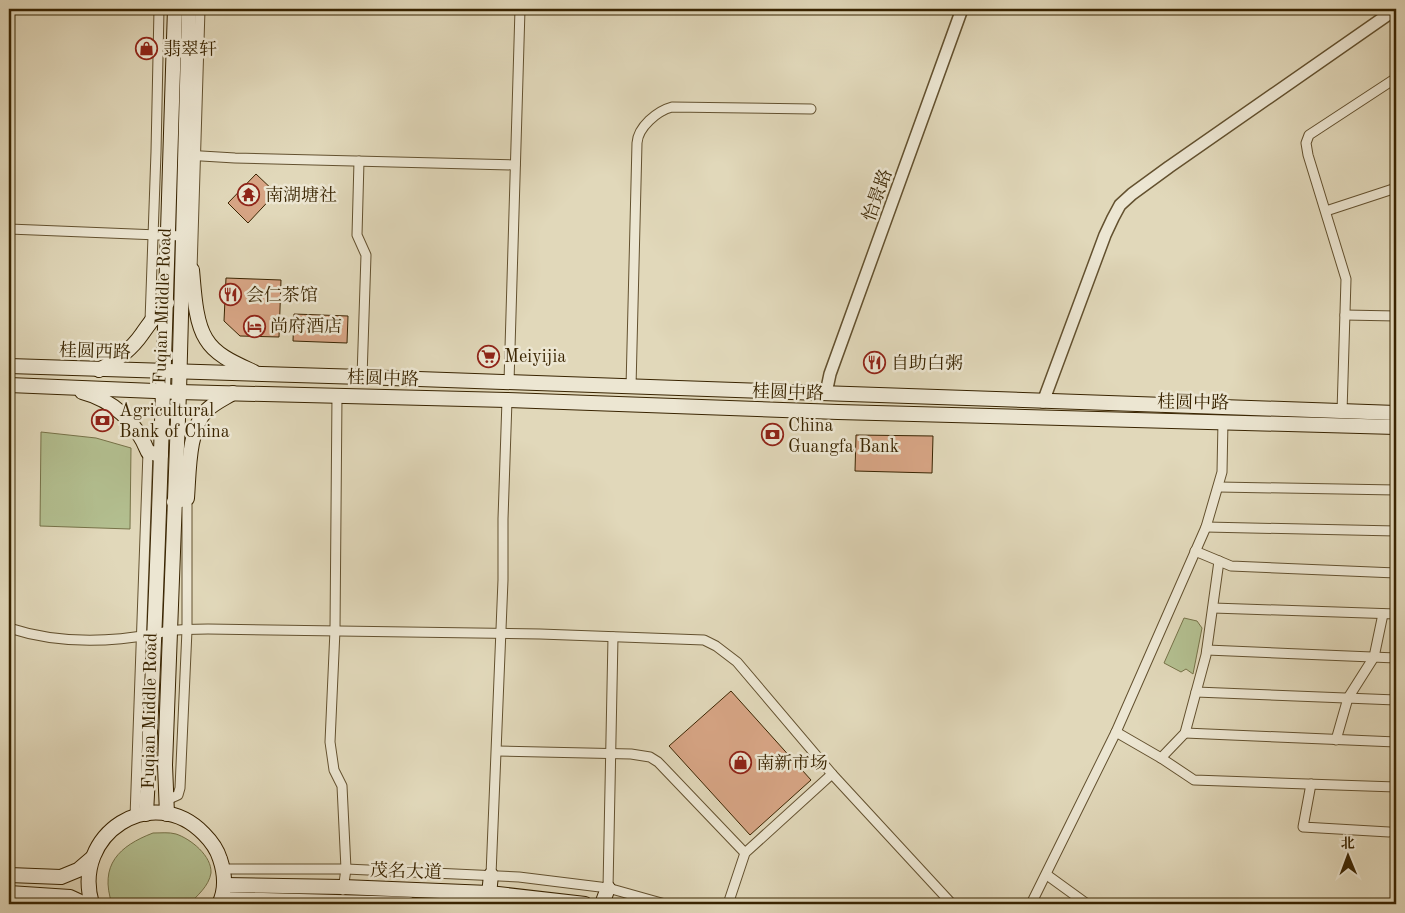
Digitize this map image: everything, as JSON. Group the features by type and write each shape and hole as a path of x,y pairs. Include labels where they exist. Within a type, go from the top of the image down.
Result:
{"main road":[{"name":"Fuqian Middle Road","path":"167,807 165,765 170,630 181,500 176,236 175,9"},
{"name":"Fuqian Middle Road","path":"140,815 155,634 155,453 164,391 167,303 176,236 189,218 191,156 189,9"},
{"path":"192,270 200,326 205,339 216,351 232,362 259,374"},
{"path":"99,370 132,347 150,321 167,303"},
{"name":"桂圆西路","path":"9,366 179,373"},
{"name":"桂圆中路","path":"179,373 631,386 1043,402 1396,426"},
{"path":"507,400 509,382"},
{"path":"9,385 178,392"},
{"path":"61,387 106,401 128,420 145,444 155,453"},
{"name":"桂圆中路","path":"178,392 507,400 822,411 1223,415 1342,412 1396,413"},
{"path":"181,500 193,438 199,423 206,411 233,393"},
{"path":"822,411 826,393"},
{"path":"92,904 88,892 88,875 92,858 100,842 113,828 128,819 167,807 199,828 210,840 218,854 223,869 222,896"},
{"path":"9,875 61,877 78,870 92,858"},
{"path":"488,899 491,874"},
{"name":"茂名大道","path":"222,896 343,887 377,888 488,899 585,904"},
{"path":"377,888 377,904"},
{"path":"602,904 608,888"},
{"path":"9,893 70,898 85,904"},
{"name":"茂名大道","path":"222,896 254,902 409,904"}],"street":[{"path":"150,321 159,9"},
{"path":"200,9 191,156 359,162 515,164"},
{"path":"509,382 520,9"},
{"name":"怡景路","path":"826,393 830,374 962,9"},
{"path":"1043,402 1104,235 1120,205 1169,167 1396,9"},
{"path":"1342,412 1346,314 1345,270 1308,155 1306,143 1307,137 1396,78"},
{"path":"631,386 637,143 641,130 660,113 672,107 811,109"},
{"path":"359,162 357,235 366,255 362,377"},
{"path":"1326,211 1396,188"},
{"path":"189,218 192,270"},
{"path":"9,229 176,236"},
{"path":"1346,314 1396,316"},
{"path":"337,395 335,630 330,742 334,770 342,786 346,869 342,902"},
{"path":"491,874 502,634 507,400"},
{"path":"1031,904 1116,732 1206,527 1222,472 1223,415"},
{"path":"140,815 140,636 155,453"},
{"path":"1219,487 1396,490"},
{"path":"167,807 178,795 180,788 187,630 181,500"},
{"path":"1206,527 1396,531"},
{"path":"1195,551 1231,566 1396,573"},
{"path":"1161,758 1185,733 1207,650 1219,561"},
{"path":"1213,608 1396,614"},
{"path":"1336,740 1348,698 1374,657 1383,614"},
{"path":"9,628 43,637 70,640 140,636 170,630 335,630 700,639 716,646 737,662 832,774 952,904"},
{"path":"608,888 613,636"},
{"path":"1207,650 1396,658"},
{"path":"1196,692 1396,700"},
{"path":"1116,732 1194,780 1396,787"},
{"path":"1185,733 1396,742"},
{"path":"497,751 610,753 650,757 658,762 745,853"},
{"path":"728,904 745,853 832,774"},
{"path":"1311,784 1303,826 1389,832"},
{"path":"223,869 346,869 491,874 608,888 664,904"},
{"path":"1046,875 1087,904"}],"green space":[{"path":"41,432 96,438 131,448 130,529 40,526"},
{"path":"1184,618 1197,621 1202,628 1193,674 1186,669 1181,672 1164,663"},
{"path":"153,833 168,833 182,836 200,849 208,860 210,867 211,873 208,882 189,904 112,904 108,878 110,868 115,859 130,844"}],"building":[{"path":"256,174 276,193 248,223 228,203"},
{"path":"226,278 281,280 279,337 240,336 224,321"},
{"path":"294,314 348,316 347,343 293,341"},
{"path":"856,435 933,436 932,473 855,471"},
{"name":"南新市场","path":"731,691 811,780 750,835 669,746"}],"place":[{"name":"翡翠轩","path":"147,49"},
{"name":"南湖塘社","path":"249,195"},
{"name":"会仁茶馆","path":"230,295"},
{"name":"尚府酒店","path":"254,326"},
{"name":"Meiyijia","path":"488,356"},
{"name":"自助白粥","path":"875,363"},
{"name":"Agricultural Bank of China","path":"103,420"},
{"name":"China Guangfa Bank","path":"772,435"},
{"name":"南新市场","path":"740,763"}]}
